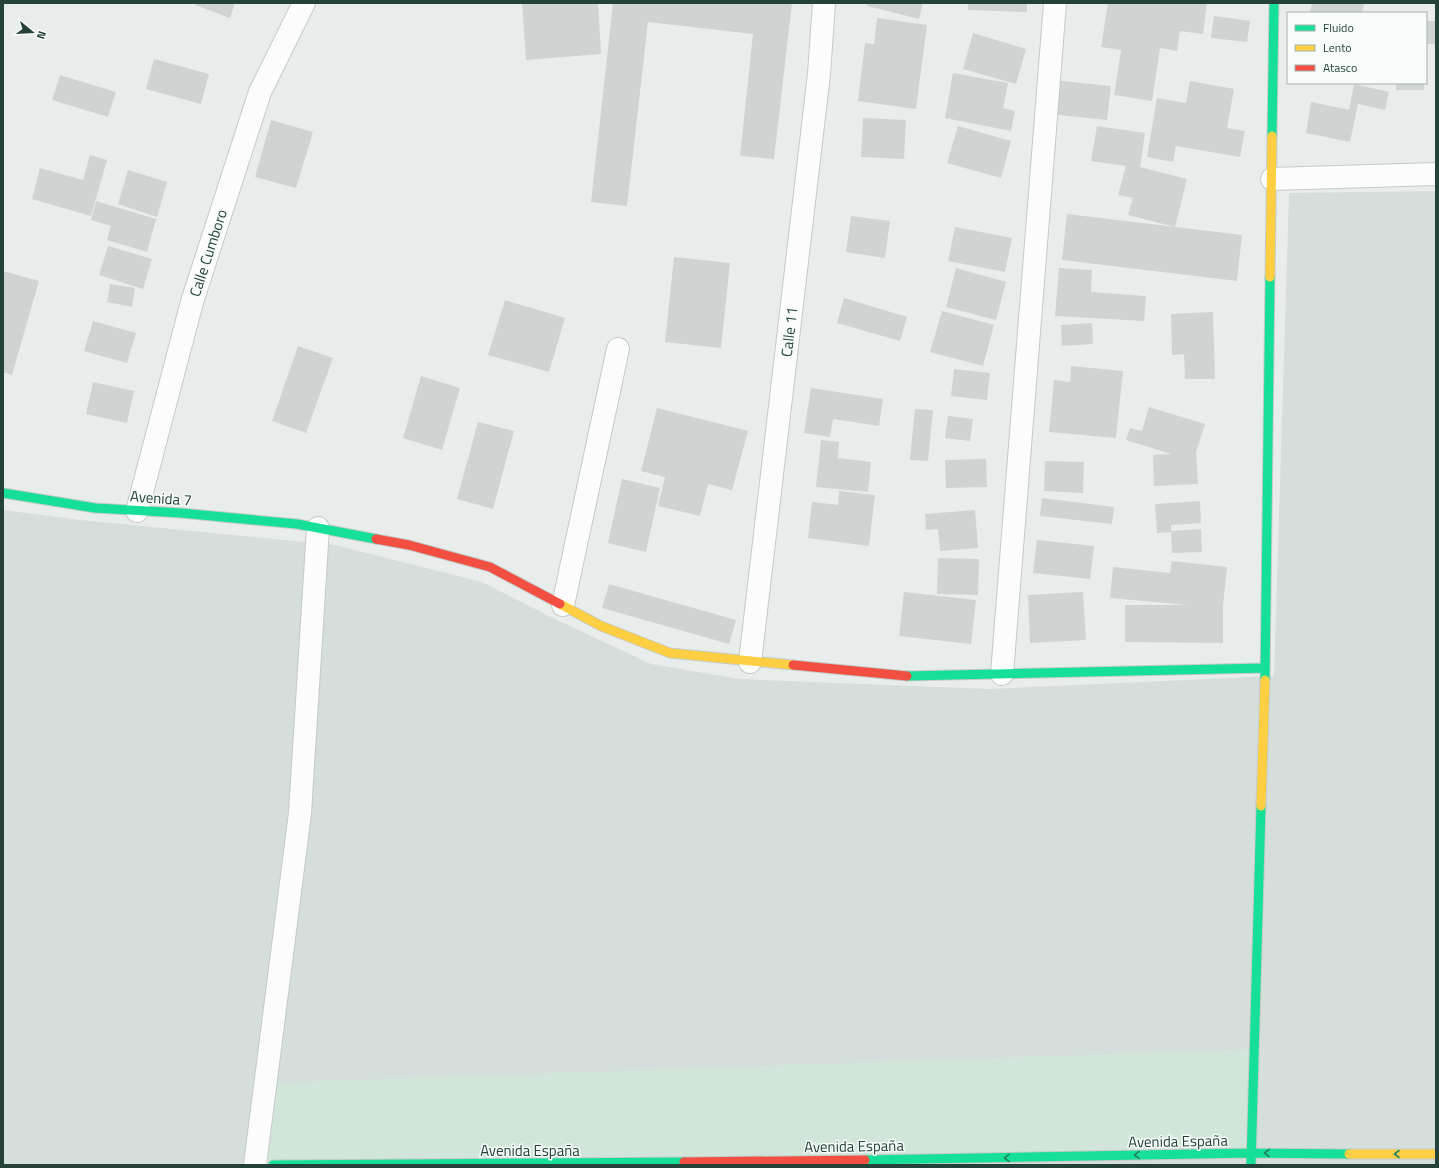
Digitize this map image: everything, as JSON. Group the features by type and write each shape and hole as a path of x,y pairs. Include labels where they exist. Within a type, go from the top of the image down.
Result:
{"main road":[{"path":"1251,1165 1265,668 1274,3"},
{"name":"Avenida 7","path":"3,493 94,508 181,513 297,524 409,545 490,567 601,626 670,653 901,676 1265,668"},
{"name":"Avenida España","path":"273,1165 742,1164 1252,1154 1436,1154"}],"street":[{"name":"Calle Cumboro","path":"137,511 192,302 260,92 304,3"},
{"name":"Calle 11","path":"750,662 819,74 824,3"},
{"path":"1002,674 1055,3"},
{"path":"1272,179 1436,174"},
{"path":"563,605 618,349"},
{"path":"256,1165 300,812 318,528"}],"shaded area":[{"path":"1436,191 1436,1165 3,1165 3,510 81,520 335,545 482,582 555,619 651,664 740,679 989,689 1274,676 1289,193"}],"green space":[{"path":"1255,1049 1252,1153 255,1165 266,1083"}],"building":[{"path":"196,3 235,3 230,18 195,5"},
{"path":"522,3 598,3 601,54 526,60"},
{"path":"613,3 792,3 774,159 740,156 753,34 648,22 627,206 591,202"},
{"path":"868,3 923,3 919,19 867,6"},
{"path":"968,3 1027,3 1027,12 968,10"},
{"path":"1108,3 1207,3 1203,34 1180,31 1177,51 1160,48 1152,101 1114,95 1121,50 1101,47"},
{"path":"1312,3 1364,3 1362,12 1310,12"},
{"path":"1214,16 1250,21 1247,42 1211,38"},
{"path":"877,18 927,25 916,109 858,101 865,43 874,44"},
{"path":"1427,21 1436,21 1436,44 1427,44"},
{"path":"973,33 1026,49 1016,84 963,69"},
{"path":"154,59 209,74 201,104 146,89"},
{"path":"953,73 1008,83 1003,108 1015,111 1011,131 945,118"},
{"path":"60,75 116,92 108,117 52,100"},
{"path":"1052,80 1111,86 1107,120 1049,114"},
{"path":"1190,81 1234,89 1227,128 1245,131 1240,157 1176,146 1173,162 1147,157 1157,98 1186,103"},
{"path":"1354,84 1389,92 1385,110 1358,104 1350,142 1306,133 1311,102 1349,110"},
{"path":"1396,84 1424,84 1424,90 1396,90"},
{"path":"863,118 906,120 904,159 861,157"},
{"path":"271,120 313,132 296,188 255,177"},
{"path":"958,126 1011,141 1001,178 947,163"},
{"path":"1097,126 1145,133 1140,167 1187,179 1175,227 1128,215 1133,198 1118,195 1126,166 1091,161"},
{"path":"90,155 107,160 91,216 32,199 40,168 83,180"},
{"path":"128,170 167,182 157,217 118,204"},
{"path":"96,201 156,219 147,252 107,240 111,226 91,220"},
{"path":"1067,214 1242,235 1237,281 1062,260"},
{"path":"851,216 890,221 885,258 846,252"},
{"path":"955,227 1012,238 1005,272 948,261"},
{"path":"108,246 152,259 143,289 99,275"},
{"path":"674,257 730,263 721,348 665,342"},
{"path":"956,268 1006,282 996,320 946,307"},
{"path":"1059,268 1092,270 1091,292 1146,296 1144,321 1055,316"},
{"path":"3,271 39,281 12,375 3,372"},
{"path":"110,284 135,288 132,307 107,302"},
{"path":"844,298 907,317 900,341 837,323"},
{"path":"505,300 565,318 549,372 488,355"},
{"path":"942,311 994,325 983,366 930,352"},
{"path":"1213,312 1215,379 1185,379 1184,354 1172,355 1171,314"},
{"path":"93,321 136,333 127,363 84,351"},
{"path":"1092,323 1093,344 1062,346 1061,325"},
{"path":"298,346 333,358 306,433 272,421"},
{"path":"1071,366 1123,371 1116,438 1049,432 1054,380 1070,382"},
{"path":"954,369 990,373 987,400 951,396"},
{"path":"421,376 460,388 442,450 403,438"},
{"path":"93,382 134,391 127,423 86,414"},
{"path":"811,388 883,399 879,426 833,419 830,437 804,433"},
{"path":"1149,407 1205,424 1196,452 1198,484 1154,486 1153,455 1171,454 1126,440 1130,428 1142,431"},
{"path":"657,408 748,431 732,490 708,484 700,516 658,506 665,477 641,471"},
{"path":"915,409 933,410 928,461 910,460"},
{"path":"948,416 973,419 970,441 945,438"},
{"path":"478,422 514,431 493,509 457,499"},
{"path":"821,440 839,442 838,458 871,462 868,492 816,487"},
{"path":"986,459 987,487 946,488 945,460"},
{"path":"1045,461 1084,462 1083,493 1044,491"},
{"path":"622,479 660,488 646,552 608,543"},
{"path":"839,491 875,495 869,546 808,538 812,502 838,505"},
{"path":"1042,498 1114,507 1112,524 1040,516"},
{"path":"1200,501 1201,523 1171,525 1171,531 1201,529 1202,552 1172,553 1171,532 1157,533 1155,504"},
{"path":"975,510 978,548 940,551 938,529 926,530 925,514"},
{"path":"1037,540 1094,546 1090,579 1033,573"},
{"path":"938,558 979,559 978,595 937,594"},
{"path":"1172,561 1227,567 1223,606 1223,643 1125,642 1125,605 1188,605 1110,598 1113,567 1170,573"},
{"path":"609,584 736,620 729,644 602,608"},
{"path":"904,592 976,600 971,644 899,636"},
{"path":"1083,592 1086,640 1030,643 1028,595"}],"traffic: fast":[{"path":"1272,136 1274,3"},
{"path":"1265,680 1270,277"},
{"path":"3,493 95,508 181,513 297,524 376,539"},
{"path":"907,676 1265,668"},
{"path":"1251,1165 1261,806"},
{"path":"865,1160 1252,1153 1349,1154"},
{"path":"273,1165 684,1162"}],"traffic: slow":[{"path":"1270,277 1272,136"},
{"path":"560,604 601,626 670,653 793,665"},
{"path":"1261,806 1265,680"},
{"path":"1349,1154 1436,1154"}],"traffic: jam":[{"path":"376,539 409,545 490,567 560,604"},
{"path":"793,665 907,676"},
{"path":"684,1162 865,1160"}]}
